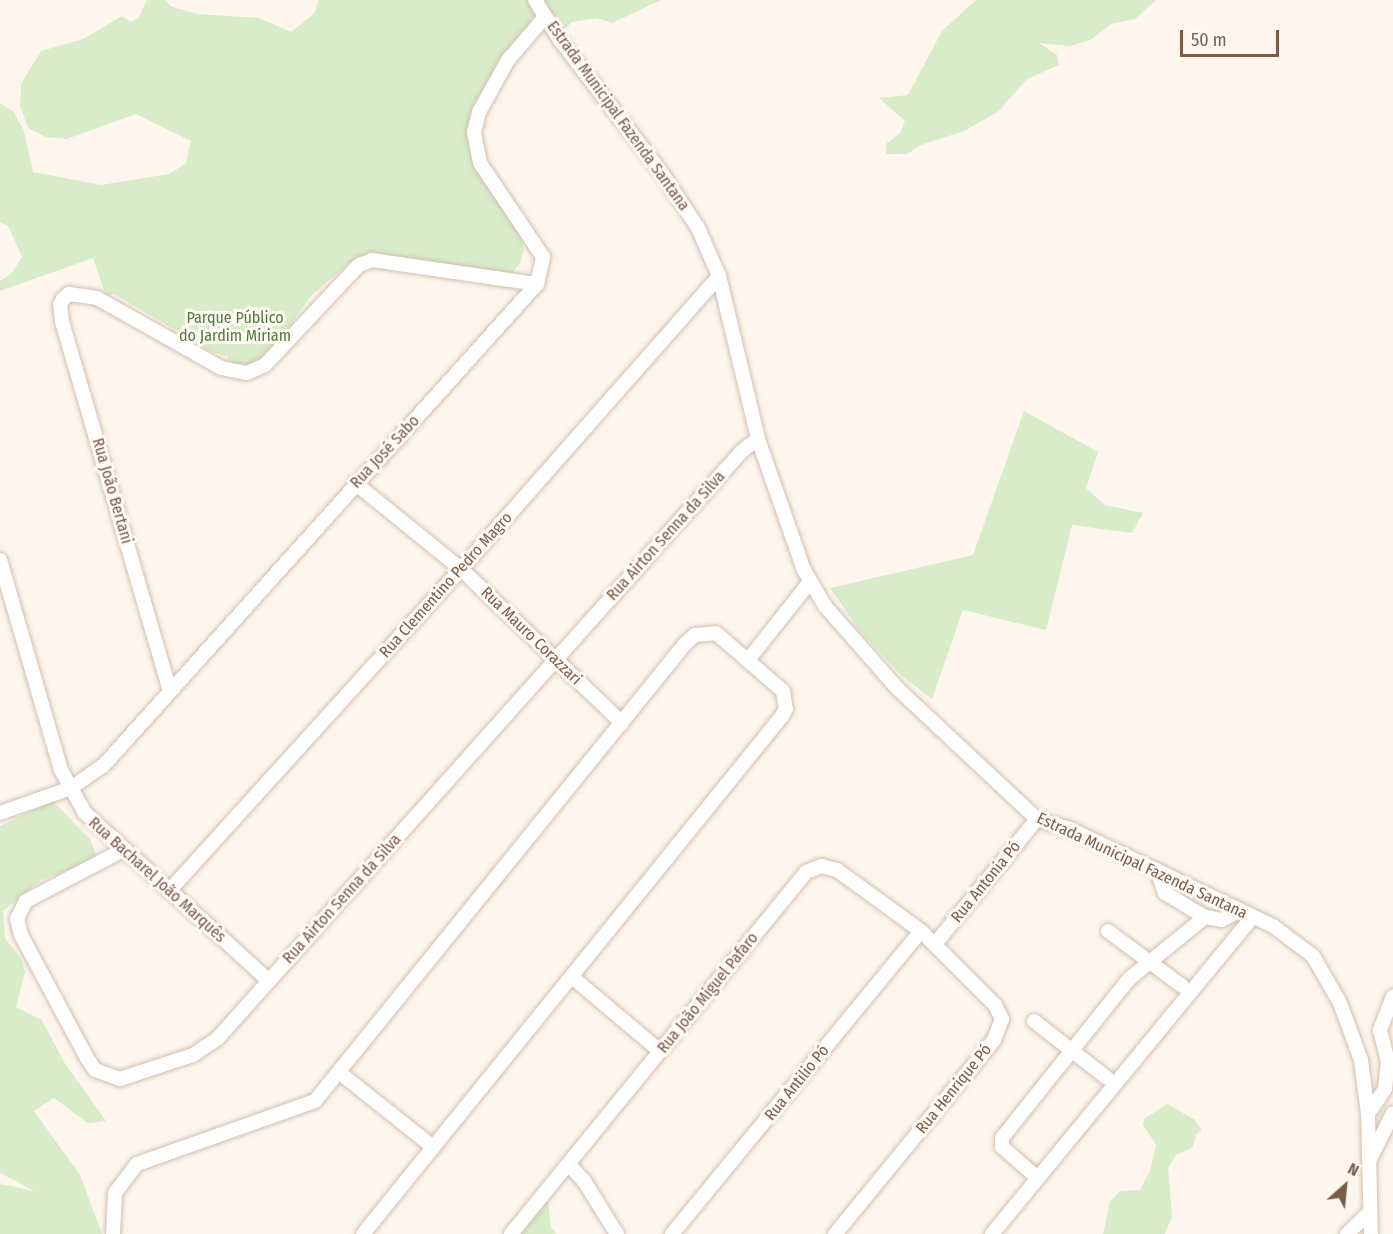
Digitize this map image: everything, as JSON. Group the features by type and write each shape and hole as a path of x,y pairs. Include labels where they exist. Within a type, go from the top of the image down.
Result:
{"street":[{"name":"Estrada Municipal Fazenda Santana","path":"535,0 661,172 698,228 719,276 758,438 809,583 898,689 1037,819 1072,830 1157,870 1295,940 1312,956 1324,975 1354,1038 1368,1114 1371,1234"},
{"name":"Rua José Sabo","path":"0,813 71,788 104,765 356,483 518,309 537,284 543,257 480,163 474,132 479,112 508,60 546,17"},
{"name":"Rua João Bertani","path":"170,691 62,321 60,305 69,294 97,298 220,368 248,373 265,365 359,265 372,260 537,284"},
{"name":"Rua Clementino Pedro Magro","path":"169,891 461,569 719,276"},
{"name":"Rua Airton Senna da Silva","path":"123,850 26,902 17,919 21,935 95,1070 120,1080 194,1055 218,1038 742,451 758,438"},
{"name":"Rua Mauro Corazzari","path":"356,483 461,569 622,723"},
{"name":"Rua Bacharel João Marquês","path":"0,560 4,587 61,770 85,813 269,981"},
{"path":"749,659 809,583"},
{"path":"113,1234 115,1193 136,1164 292,1113 315,1101 340,1073 478,896 695,635 716,633 749,659 783,691 786,709 783,716 363,1234"},
{"name":"Rua Antonia Pó","path":"935,944 1037,819"},
{"name":"Rua João Miguel Pafaro","path":"511,1234 806,872 813,868 837,870 921,931 935,944"},
{"path":"1157,870 1165,893 1205,917 1222,920 1238,911"},
{"path":"1032,1173 1002,1147 1002,1138 1070,1050 1149,960 1205,917"},
{"path":"992,1234 1252,918"},
{"name":"Rua Antilio Pó","path":"672,1234 921,931"},
{"path":"1108,931 1182,986"},
{"name":"Rua Henrique Pó","path":"835,1234 1002,1028 995,1005 935,944"},
{"path":"572,977 660,1051"},
{"path":"1368,1114 1385,1089 1388,1062 1380,1030 1393,996"},
{"path":"1034,1021 1107,1078"},
{"path":"340,1073 433,1147"},
{"path":"1368,1161 1393,1113"},
{"path":"569,1165 584,1181 617,1234"},
{"path":"1347,1234 1369,1213"}],"green space":[{"name":"Parque Público do Jardim Miriam","path":"147,0 166,0 170,6 197,14 259,18 291,32 314,14 319,0 661,0 612,23 597,18 572,22 554,39 543,29 523,31 484,88 472,120 475,144 485,145 480,155 481,178 515,217 524,249 520,264 512,273 496,279 382,259 353,260 312,295 282,336 251,369 227,363 228,357 213,352 114,294 106,296 93,258 0,291 0,281 11,274 22,257 8,226 0,222 0,103 14,112 24,131 33,172 101,185 169,174 186,163 191,141 136,114 67,139 46,137 28,128 20,106 21,84 41,51 83,39 122,16 131,22 139,17"},
{"path":"976,0 1156,0 1135,19 1111,24 1092,39 1071,46 1039,43 1057,55 1059,65 1027,79 999,111 964,131 921,145 907,154 886,154 886,144 900,133 905,121 879,98 908,95 942,31"},
{"path":"1024,411 1098,452 1086,488 1105,505 1143,513 1132,533 1072,525 1046,630 963,610 932,699 902,676 860,631 830,588 973,555"},
{"path":"53,801 90,839 98,859 41,880 3,911 5,938 22,960 25,972 16,1007 42,1020 64,1062 106,1121 88,1123 54,1098 34,1111 80,1175 102,1234 0,1234 0,1184 35,1191 0,1173 0,826"},
{"path":"1167,1104 1194,1119 1202,1130 1196,1134 1193,1147 1176,1155 1168,1168 1172,1216 1165,1234 1103,1234 1110,1202 1120,1191 1140,1190 1150,1171 1156,1145 1143,1125 1144,1119"},
{"path":"540,1200 548,1201 551,1227 556,1234 520,1234"}]}
